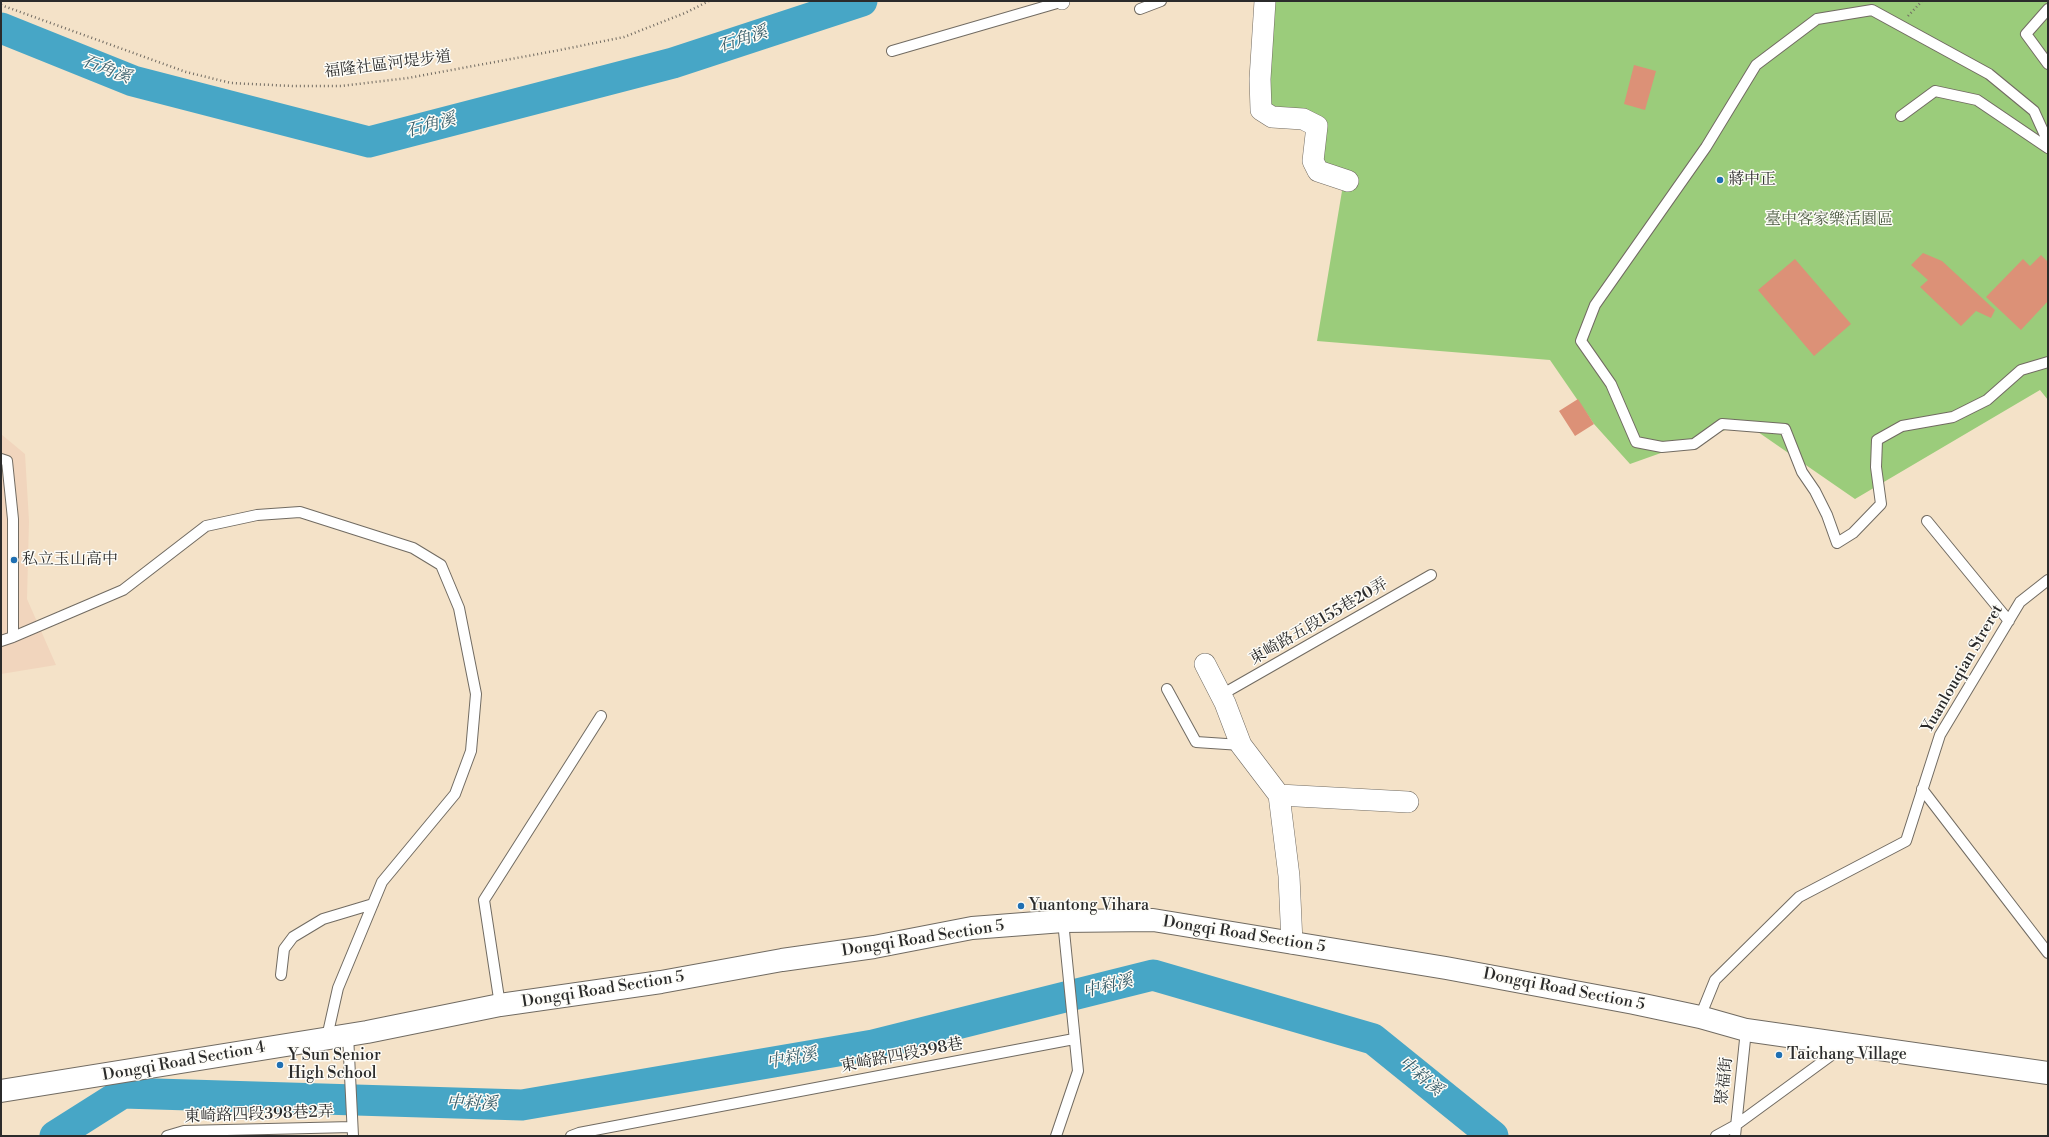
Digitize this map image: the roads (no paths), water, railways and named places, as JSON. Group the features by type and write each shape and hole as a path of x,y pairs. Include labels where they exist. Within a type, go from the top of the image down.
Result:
{"street":[{"path":"1265,1 1260,79 1261,110 1272,118 1303,119 1317,126 1313,161 1318,172 1348,181"},
{"path":"1205,664 1222,696 1241,745 1279,795 1289,876 1292,943"},
{"path":"1279,795 1408,802"},
{"name":"Dongqi Road Section 5","path":"358,1033 500,1005 661,982 782,960 874,947 972,928 1063,921 1154,920 1446,968 1700,1017 1746,1030 2048,1073"},
{"name":"Dongqi Road Section 4","path":"1,1091 358,1033"}],"lane":[{"path":"892,51 1062,1"},
{"path":"1140,9 1161,1"},
{"path":"2048,9 2026,34 2048,64"},
{"path":"2048,142 2034,111 1989,74 1899,24 1872,10 1817,19 1756,65 1706,147 1595,305 1581,341 1612,384 1636,442 1662,447 1694,444 1722,424 1785,429 1802,472 1815,491 1828,515 1837,542 1853,533 1881,504 1876,467 1877,440 1902,426 1953,417 1987,400 2021,370 2048,362"},
{"path":"1901,116 1936,91 1970,98 1977,100 2048,148"},
{"path":"1,458 7,461 12,519 13,637"},
{"path":"1,641 123,590 206,526 257,514 300,512 413,548 441,565 459,608 476,694 471,751 455,794 382,882 338,988 327,1037"},
{"path":"1927,521 2009,621"},
{"name":"東崎路五段155巷20弄","path":"1222,696 1431,575"},
{"name":"Yuanlouqian Streret","path":"1700,1017 1715,980 1799,897 1906,841 1940,735 2020,602 2048,580"},
{"path":"1167,689 1196,742 1241,745"},
{"path":"500,1005 484,900 601,716"},
{"path":"1922,789 2048,953"},
{"path":"281,975 284,949 293,937 323,919 374,904"},
{"path":"1056,1136 1078,1071 1063,921"},
{"name":"聚福街","path":"1735,1136 1746,1030"},
{"path":"352,1131 358,1033"},
{"name":"東崎路四段398巷","path":"571,1136 578,1132 1074,1039"},
{"path":"1716,1136 1736,1125 1846,1045"},
{"name":"東崎路四段398巷2弄","path":"167,1136 184,1134 352,1131"}],"waterway":[{"name":"石角溪","path":"1,28 133,81 369,142 673,63 862,1"},
{"name":"中嵙溪","path":"55,1136 123,1093 522,1105 873,1045 1153,975 1373,1039 1493,1136"}],"place":[{"name":"蔣中正","path":"1720,180"},
{"name":"私立玉山高中","path":"14,560"},
{"name":"Yuantong Vihara","path":"1021,906"},
{"name":"Taichang Village","path":"1779,1055"},
{"name":"Y Sun Senior High School","path":"280,1065"}],"park label":[{"name":"臺中客家樂活園區","path":"1829,220"}]}
